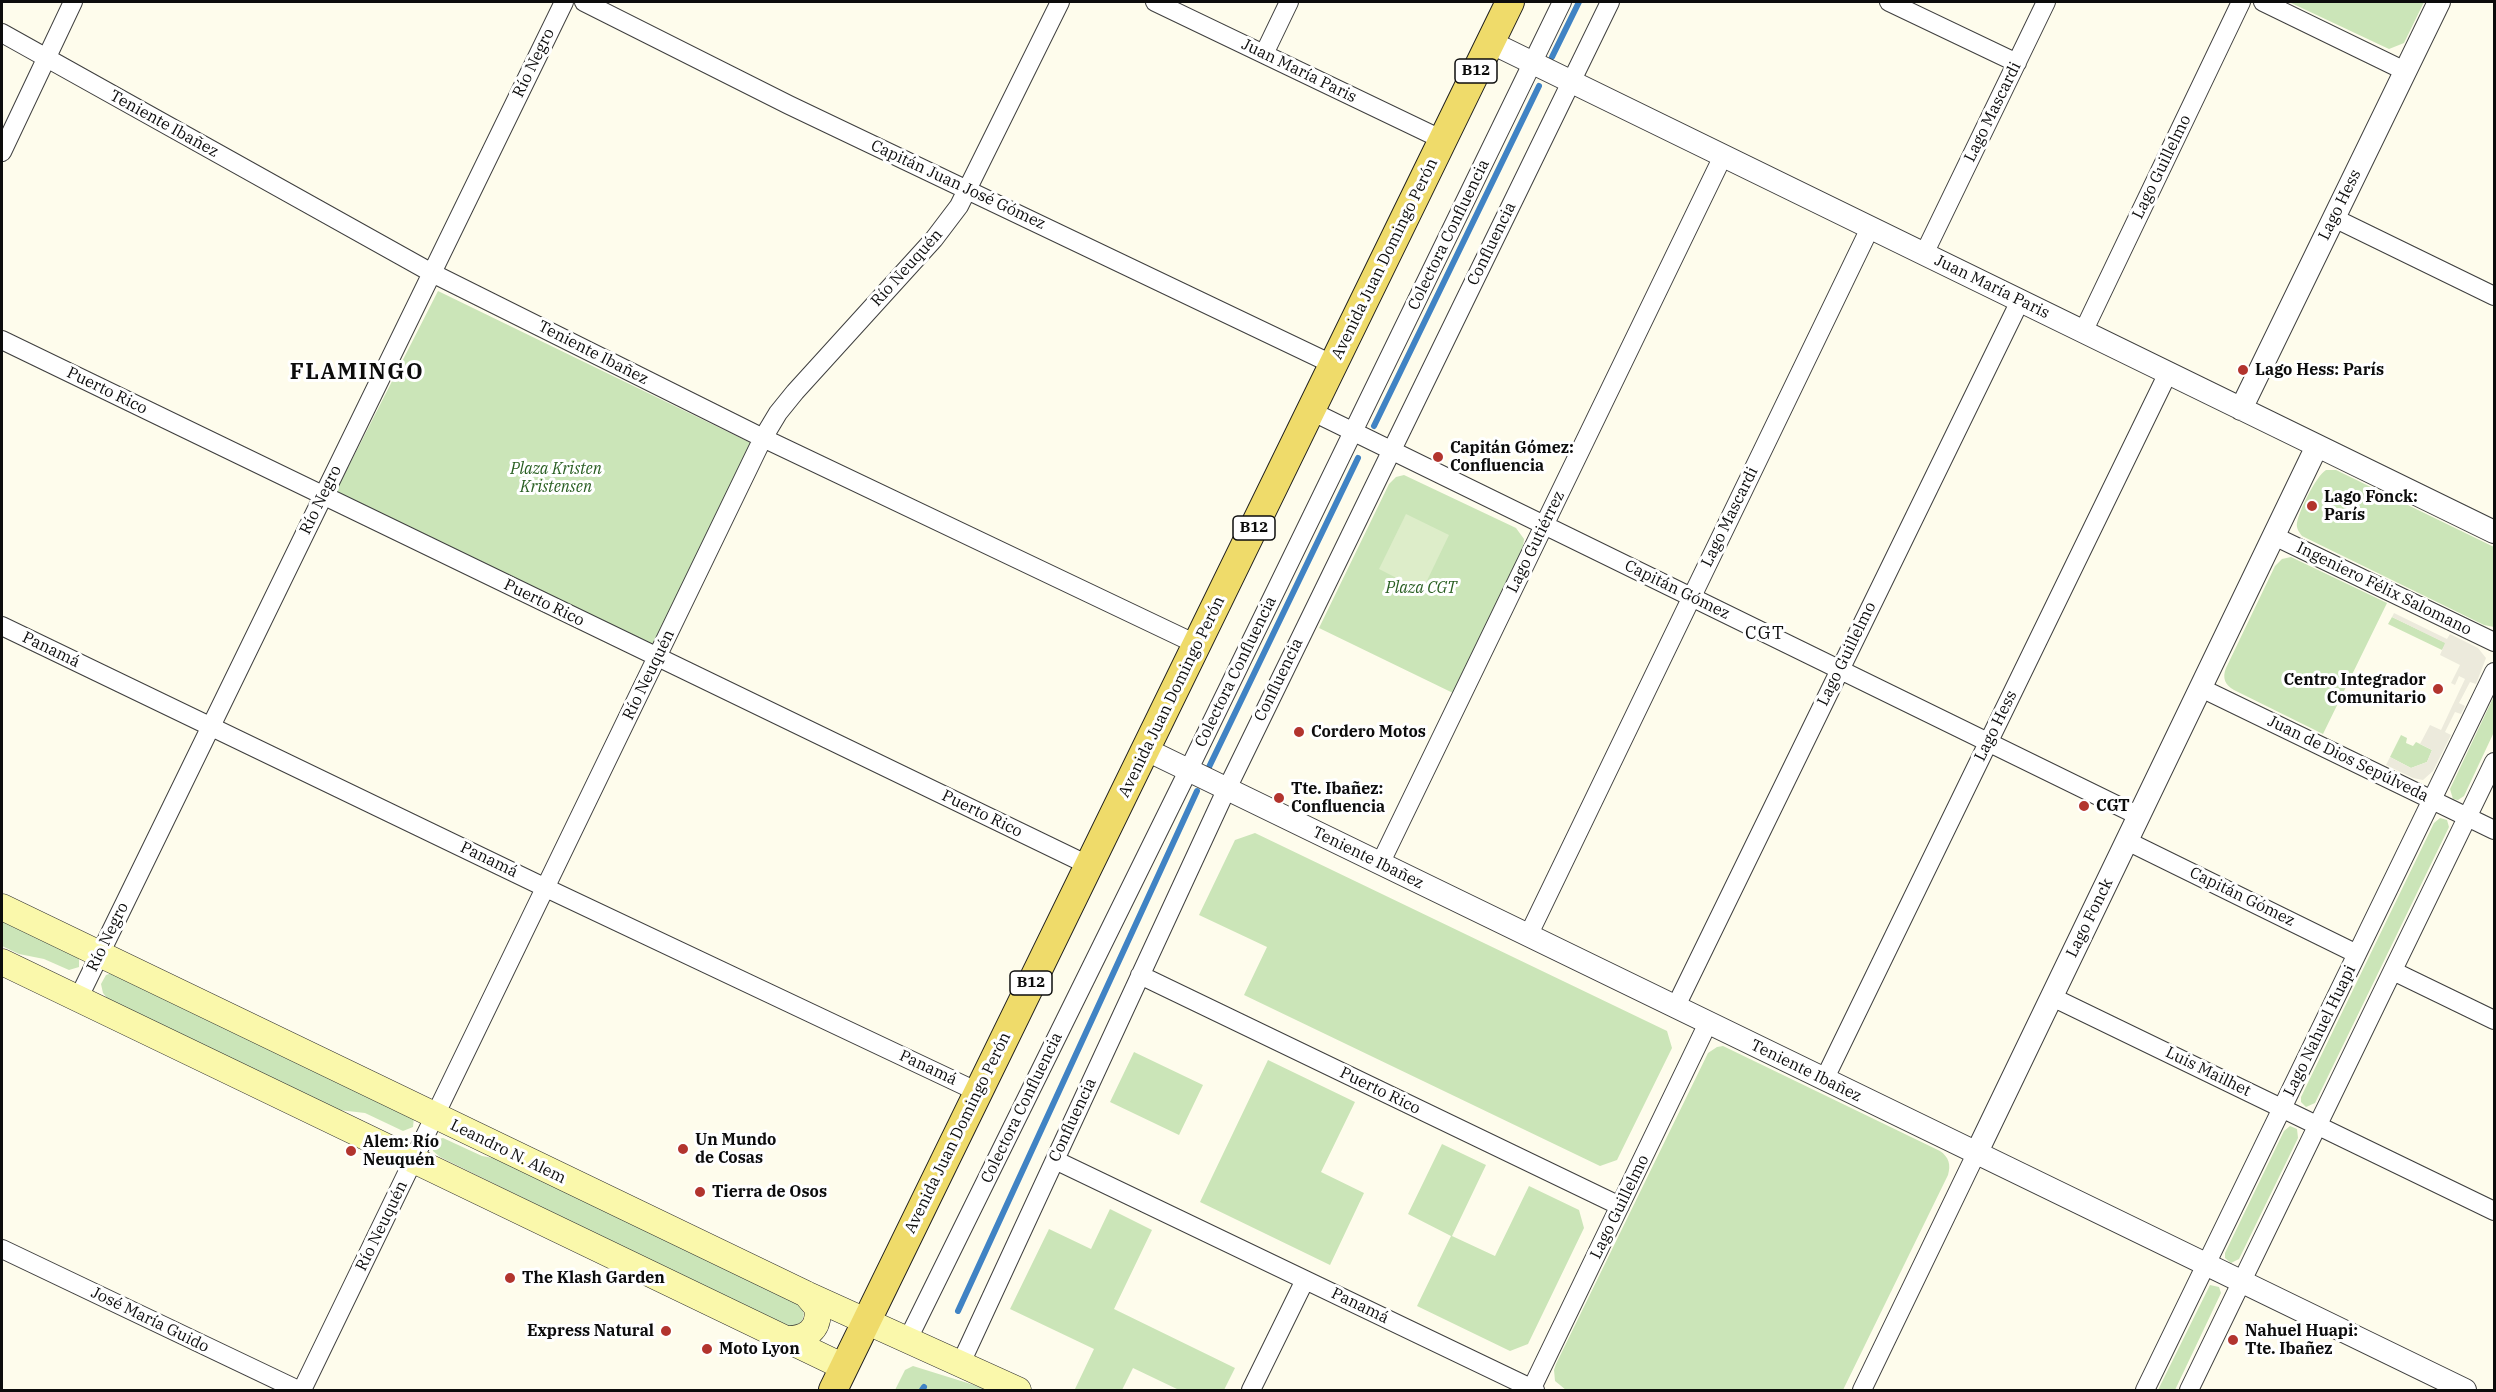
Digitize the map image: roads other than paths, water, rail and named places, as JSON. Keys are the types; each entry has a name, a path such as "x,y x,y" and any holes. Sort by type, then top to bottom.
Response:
{"main road":[{"name":"Avenida Juan Domingo Perón","path":"839,1379 1510,2"},
{"name":"Leandro N. Alem","path":"2,907 866,1323 1018,1390"},
{"path":"2,962 784,1339 839,1379"},
{"path":"784,1339 801,1338 809,1334 817,1322 817,1307 806,1294"}],"street":[{"path":"2,152 74,2"},
{"name":"Río Negro","path":"78,999 564,2"},
{"name":"Capitán Juan José Gómez","path":"584,2 747,85 1334,364"},
{"name":"Río Neuquén","path":"300,1390 414,1161 763,438 778,413 795,392 934,239 968,190 1060,2"},
{"name":"Juan María Paris","path":"1155,2 1443,140"},
{"path":"1264,54 1289,2"},
{"name":"Colectora Confluencia","path":"906,1341 1188,771 1562,2"},
{"name":"Confluencia","path":"960,1365 1226,790 1610,2"},
{"path":"1889,2 2017,63"},
{"name":"Lago Mascardi","path":"1924,254 2046,2"},
{"name":"Lago Guillelmo","path":"2083,332 2241,2"},
{"path":"2263,2 2405,71"},
{"name":"Lago Hess","path":"2241,409 2439,2"},
{"name":"Teniente Ibañez","path":"2,33 432,273 763,438 1198,645"},
{"name":"Juan María Paris","path":"1490,42 2494,532"},
{"name":"Lago Gutiérrez","path":"1380,864 1723,156"},
{"path":"2334,218 2492,288"},
{"name":"Lago Mascardi","path":"1528,936 1870,228"},
{"name":"Lago Guillelmo","path":"1675,1008 2020,301"},
{"name":"Puerto Rico","path":"2,340 1088,865"},
{"name":"Lago Hess","path":"1824,1080 2168,373"},
{"name":"Capitán Gómez","path":"1311,411 2139,816"},
{"name":"Lago Fonck","path":"1862,1390 2317,446"},
{"name":"Ingeniero Félix Salomano","path":"2274,536 2494,642"},
{"name":"Panamá","path":"2,626 546,888 978,1092"},
{"name":"Lago Nahuel Huapi","path":"2145,1390 2494,672"},
{"name":"Juan de Dios Sepúlveda","path":"2201,688 2494,830"},
{"name":"Teniente Ibañez","path":"1147,750 2465,1390"},
{"path":"2189,1390 2494,762"},
{"name":"Capitán Gómez","path":"2127,841 2357,954"},
{"path":"2393,971 2494,1020"},
{"name":"Puerto Rico","path":"1140,975 1620,1206"},
{"name":"Luis Mailhet","path":"2052,997 2494,1210"},
{"name":"Lago Guillelmo","path":"1533,1390 1708,1023"},
{"name":"Panamá","path":"1055,1160 1533,1390"},
{"name":"José María Guido","path":"2,1249 300,1390"},
{"path":"1251,1390 1305,1280"}],"waterway":[{"path":"1552,57 1579,2"},
{"path":"1374,426 1539,86"},
{"path":"1209,767 1358,458"},
{"path":"958,1311 1197,791"}],"place":[{"name":"Lago Hess: París","path":"2243,370"},
{"name":"Capitán Gómez: Confluencia","path":"1438,457"},
{"name":"Lago Fonck: París","path":"2312,506"},
{"name":"Centro Integrador Comunitario","path":"2438,689"},
{"name":"Cordero Motos","path":"1299,732"},
{"name":"Tte. Ibañez: Confluencia","path":"1279,798"},
{"name":"CGT","path":"2084,806"},
{"name":"Un Mundo de Cosas","path":"683,1149"},
{"name":"Alem: Río Neuquén","path":"351,1151"},
{"name":"Tierra de Osos","path":"700,1192"},
{"name":"The Klash Garden","path":"510,1278"},
{"name":"Express Natural","path":"666,1331"},
{"name":"Nahuel Huapi: Tte. Ibañez","path":"2233,1340"},
{"name":"Moto Lyon","path":"707,1349"}],"district":[{"name":"FLAMINGO","path":"357,373"},
{"name":"CGT","path":"1765,634"}],"park label":[{"name":"Plaza Kristen Kristensen","path":"556,478"},
{"name":"Plaza CGT","path":"1421,588"}]}
